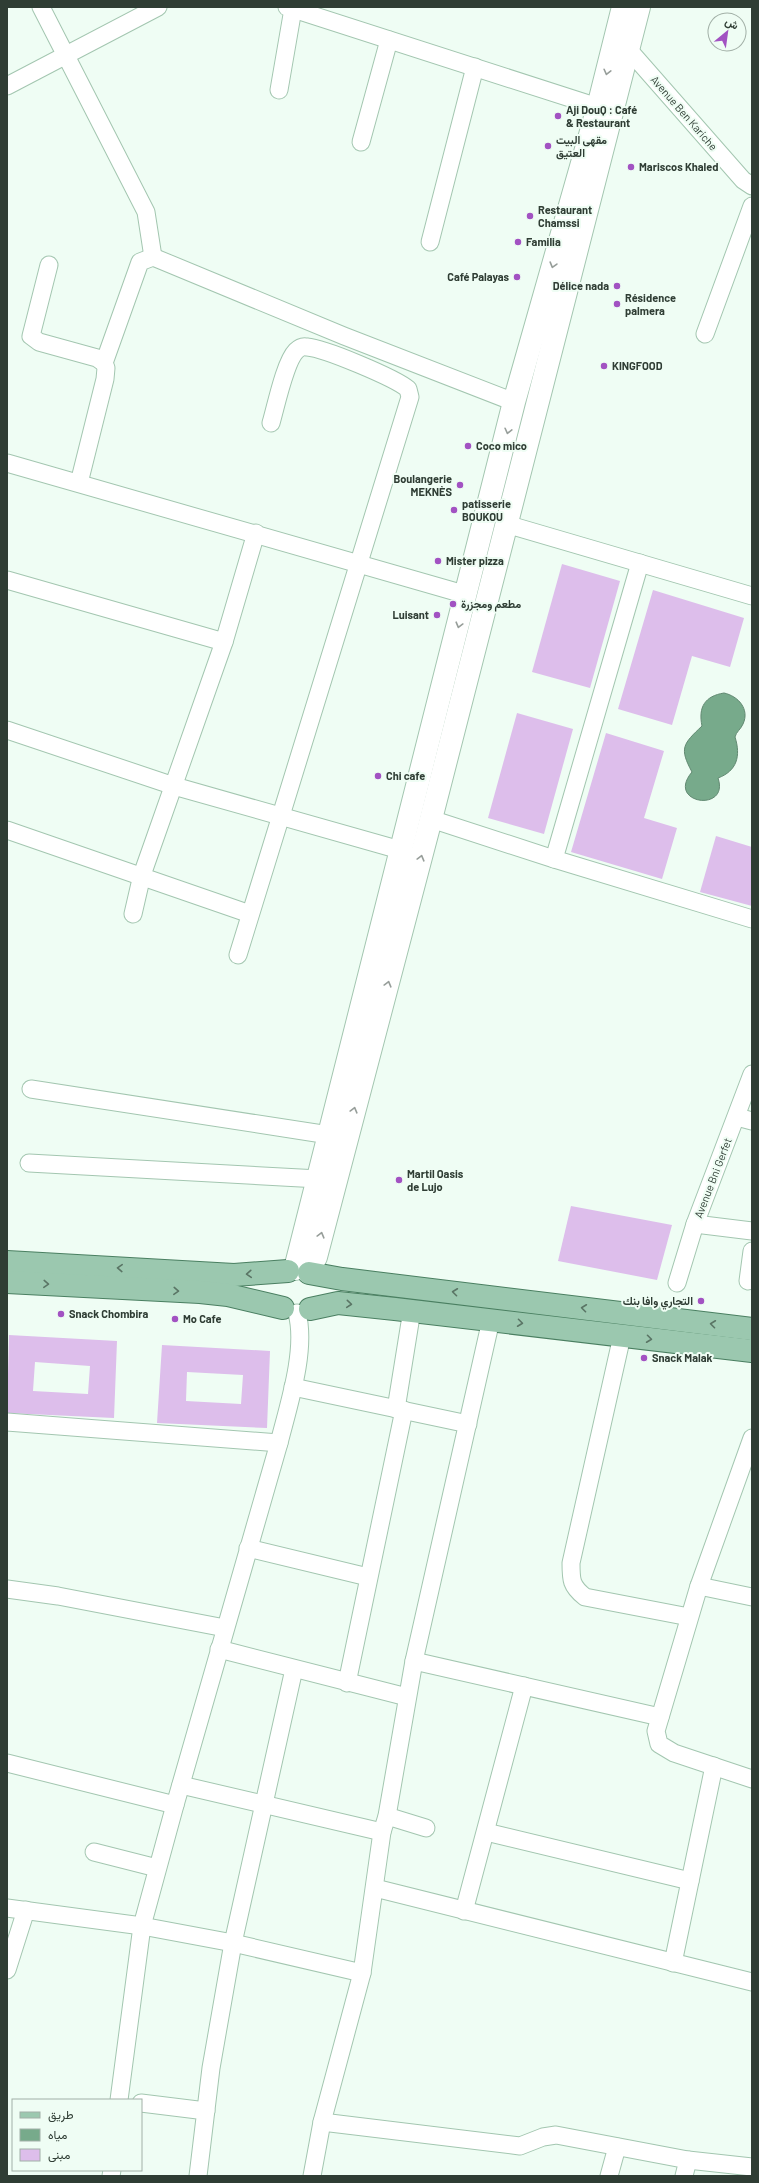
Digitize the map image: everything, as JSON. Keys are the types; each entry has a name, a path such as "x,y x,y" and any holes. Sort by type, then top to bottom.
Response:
{"main road":[{"path":"7,1262 234,1275 300,1271 342,1280 752,1329"},
{"path":"300,1271 315,1278 319,1291 315,1304 297,1310 276,1296 275,1288 282,1275 300,1271"},
{"path":"7,1282 200,1292 228,1295 297,1310 338,1303 412,1310 752,1351"}],"street":[{"path":"41,7 146,212 153,257"},
{"path":"7,86 67,56 158,7"},
{"path":"300,1271 316,1257 431,820 506,524 621,47 623,7"},
{"path":"300,1271 329,1135 400,850 467,595 514,402 598,107 621,47 639,7"},
{"path":"279,90 290,8 598,107"},
{"path":"361,142 389,40"},
{"name":"Avenue Ben Kariche","path":"621,47 743,180 752,186"},
{"path":"430,242 475,67"},
{"path":"705,334 752,206"},
{"path":"79,483 102,398 106,368 104,363 140,262 153,257 344,336 514,402"},
{"path":"50,265 31,336 39,342 84,354 104,363"},
{"path":"238,954 282,817 410,397 408,389 394,380 319,349 305,346 300,348 290,359 271,423"},
{"path":"7,464 256,533 467,595"},
{"path":"506,524 752,596"},
{"path":"133,914 142,875 224,642 256,533"},
{"path":"554,859 640,563"},
{"path":"7,580 224,642"},
{"path":"7,730 174,786 400,850"},
{"path":"431,820 752,919"},
{"path":"7,830 142,875 250,914"},
{"name":"Avenue Bni Gerfet","path":"677,1283 695,1224 744,1119 752,1074"},
{"path":"31,1089 329,1135"},
{"path":"29,1163 320,1179"},
{"path":"695,1224 752,1232"},
{"path":"748,1281 752,1251"},
{"path":"119,2099 142,1926 219,1649 279,1443 293,1387 300,1335 297,1310"},
{"path":"346,1683 400,1410 412,1310"},
{"path":"312,2176 322,2122 362,1973 384,1824 407,1697 491,1320"},
{"path":"622,1336 571,1563 574,1589 585,1597 690,1617"},
{"path":"293,1387 468,1424"},
{"path":"7,1422 279,1443"},
{"path":"752,1438 745,1477 699,1586 656,1731 659,1744 674,1753 752,1779"},
{"path":"248,1548 368,1577"},
{"path":"699,1586 752,1596"},
{"path":"7,1589 58,1596 225,1628"},
{"path":"219,1649 346,1683 407,1697"},
{"path":"414,1662 660,1717"},
{"path":"198,2176 211,2068 233,1943 294,1669"},
{"path":"464,1911 524,1686"},
{"path":"7,1763 175,1805"},
{"path":"673,1964 714,1766"},
{"path":"181,1785 264,1805 384,1824 426,1828"},
{"path":"486,1832 690,1881"},
{"path":"94,1852 157,1868"},
{"path":"375,1888 673,1964 752,1982"},
{"path":"7,1908 142,1926 233,1943 362,1973"},
{"path":"7,1970 26,1910"},
{"path":"142,2103 206,2111"},
{"path":"322,2122 520,2146 542,2137 556,2135 617,2147 686,2168 748,2170"},
{"path":"609,2176 617,2147"}],"water":[{"path":"724,693 738,700 744,708 745,713 743,724 735,737 738,750 736,762 730,771 718,778 719,789 715,796 708,800 699,800 692,797 686,791 686,783 692,772 685,757 685,747 691,737 702,726 701,713 704,704 717,694"}],"building":[{"path":"562,564 620,581 590,688 532,672"},
{"path":"653,590 744,618 730,667 692,656 672,725 618,709"},
{"path":"517,713 573,729 544,834 488,818"},
{"path":"606,733 664,751 644,818 677,828 662,879 571,852"},
{"path":"716,836 752,847 752,906 700,892"},
{"path":"571,1206 672,1225 657,1280 558,1261"},
{"path":"9,1335 117,1341 114,1418 7,1413","holes":["35,1362 90,1366 88,1394 33,1391"]},
{"path":"162,1345 270,1351 267,1428 157,1423","holes":["187,1372 243,1375 241,1404 186,1401"]}],"place":[{"name":"Aji DouQ : Café & Restaurant","path":"558,116"},
{"name":"مقهى البيت العتيق","path":"548,146"},
{"name":"Mariscos Khaled","path":"631,167"},
{"name":"Restaurant Chamssi","path":"530,216"},
{"name":"Familia","path":"518,242"},
{"name":"Café Palayas","path":"517,277"},
{"name":"Délice nada","path":"617,286"},
{"name":"Résidence palmera","path":"617,304"},
{"name":"KINGFOOD","path":"604,366"},
{"name":"Coco mico","path":"468,446"},
{"name":"Boulangerie MEKNÈS","path":"460,485"},
{"name":"patisserie BOUKOU","path":"454,510"},
{"name":"Mister pizza","path":"438,561"},
{"name":"مطعم ومجزرة","path":"453,604"},
{"name":"Luisant","path":"437,615"},
{"name":"Chi cafe","path":"378,776"},
{"name":"Martil Oasis de Lujo","path":"399,1180"},
{"name":"التجاري وافا بنك","path":"701,1301"},
{"name":"Snack Chombira","path":"61,1314"},
{"name":"Mo Cafe","path":"175,1319"},
{"name":"Snack Malak","path":"644,1358"}]}
